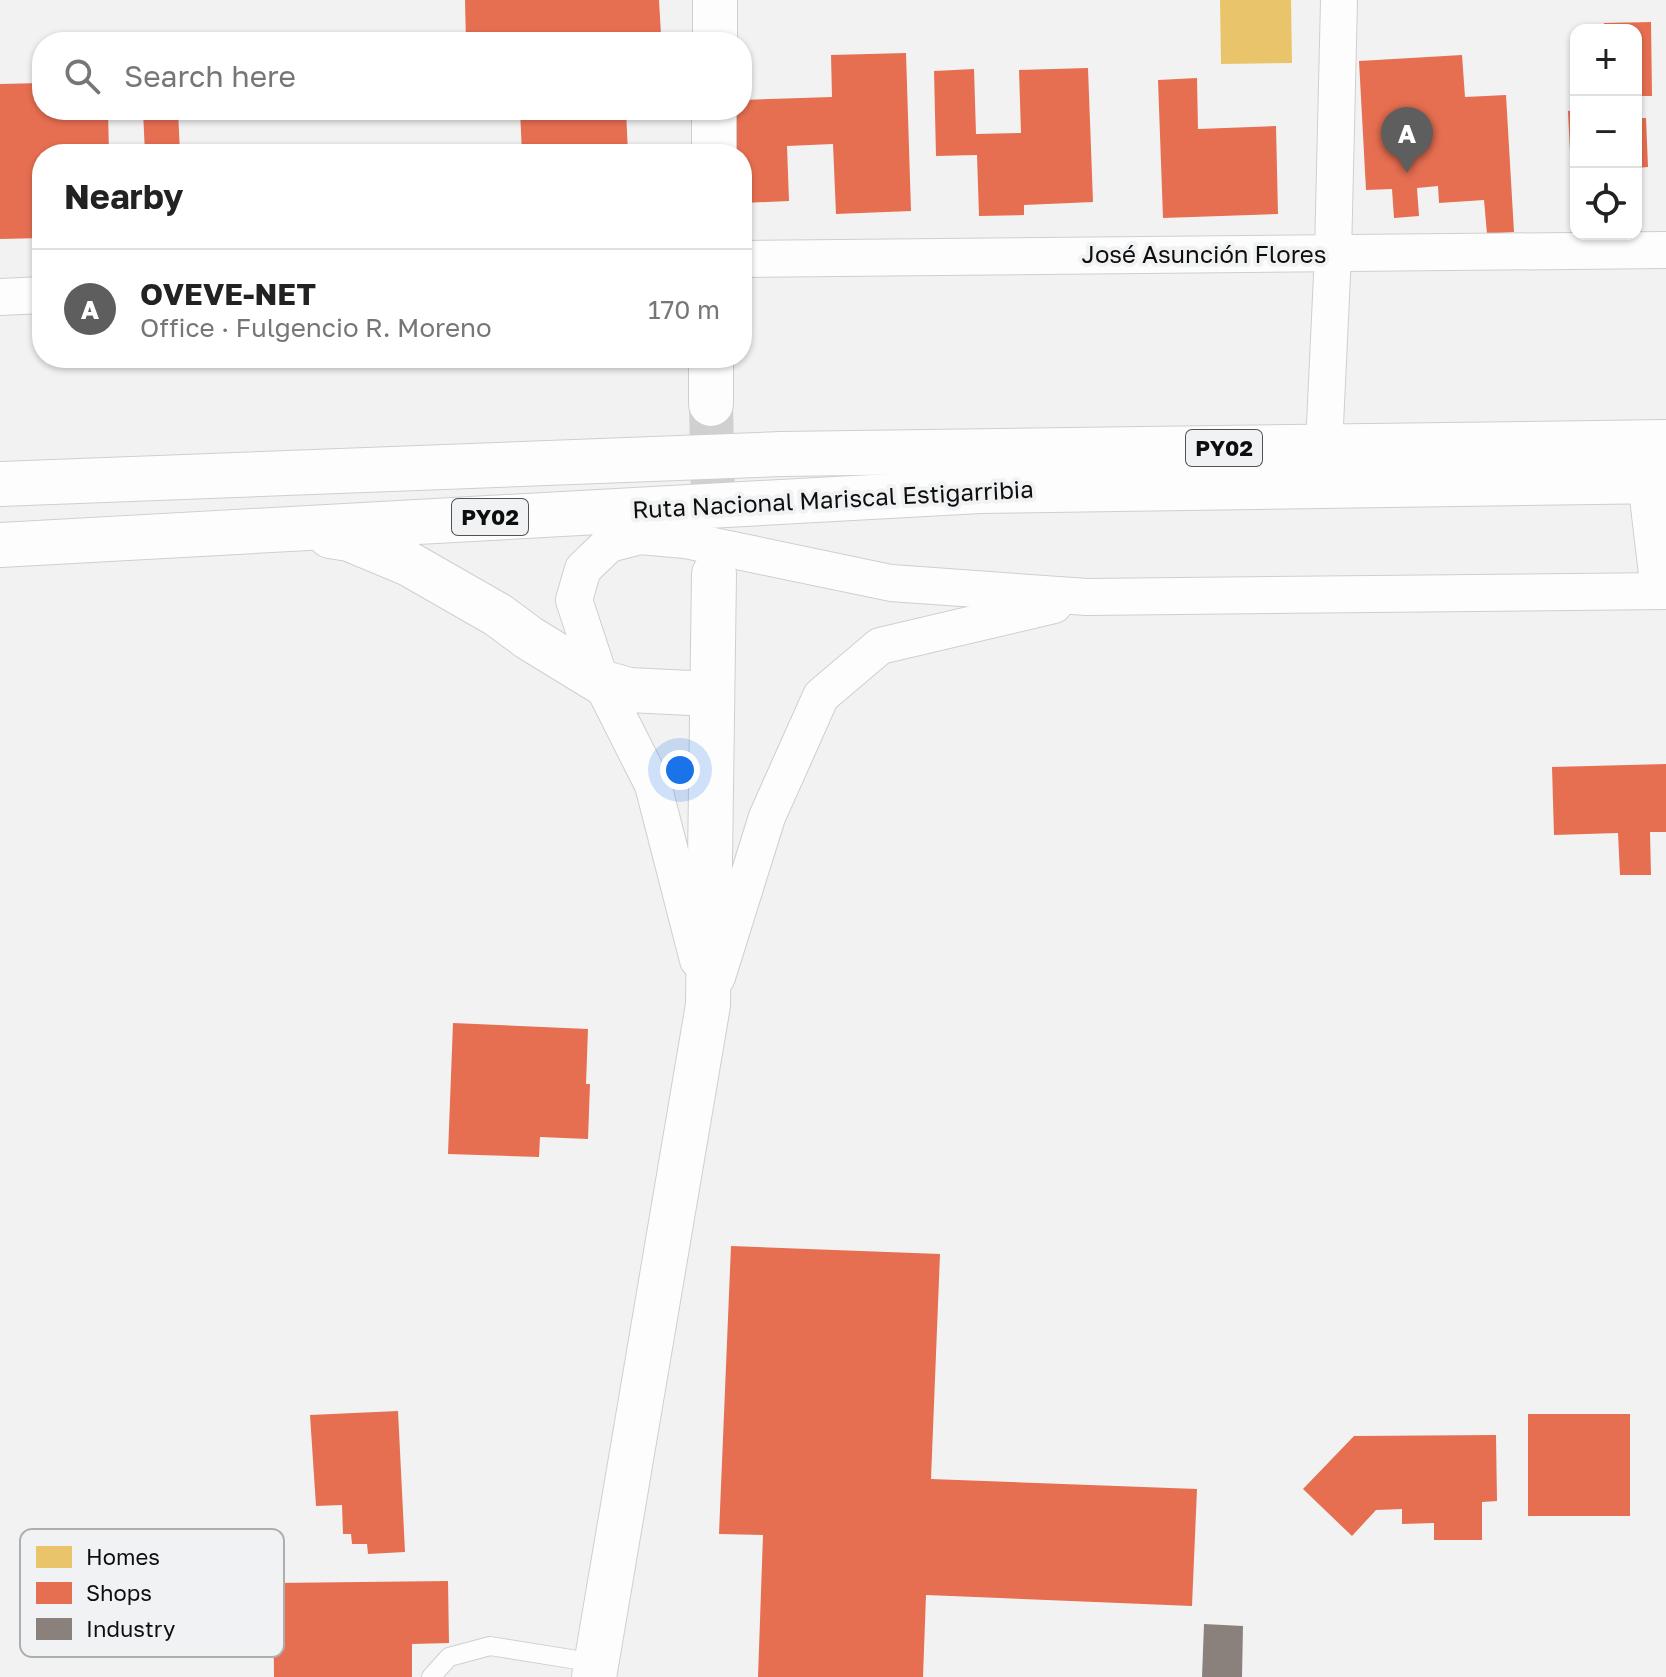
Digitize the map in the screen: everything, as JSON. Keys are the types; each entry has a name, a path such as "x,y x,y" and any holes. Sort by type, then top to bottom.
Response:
{"main road":[{"path":"715,0 715,32"},
{"path":"714,120 714,144"},
{"path":"711,368 711,404"},
{"name":"Ruta Nacional Mariscal Estigarribia","path":"0,484 781,454 1666,442"},
{"name":"Ruta Nacional Mariscal Estigarribia","path":"0,545 980,491 1656,481"},
{"path":"272,530 349,539 409,564 498,615 601,682 629,690 711,694"},
{"path":"595,1670 708,1005 714,574"}],"street":[{"path":"1324,446 1333,254 1339,0"},
{"name":"José Asunción Flores","path":"752,259 1666,250"},
{"path":"0,297 32,295"},
{"path":"708,1005 682,891 653,785 601,682 574,600 583,569 609,544 640,536 685,540 891,583 1087,597 1664,594 1656,481"},
{"path":"708,1005 767,817 821,696 880,646 1087,597"}],"lane":[{"path":"431,1677 449,1657 490,1646 595,1670"}],"building: Homes":[{"path":"1220,0 1291,0 1292,63 1221,64"}],"building: Shops":[{"path":"465,0 659,0 661,32 466,32"},
{"path":"1651,22 1652,96 1642,96 1642,24 1604,23"},
{"path":"906,53 911,211 836,214 833,144 787,146 789,201 752,203 752,144 737,144 735,120 752,120 752,100 832,97 831,55"},
{"path":"1462,55 1465,97 1506,95 1514,232 1487,234 1484,200 1439,203 1438,186 1417,188 1419,216 1394,218 1392,189 1366,190 1359,61"},
{"path":"1088,68 1093,202 1024,205 1024,215 979,216 977,155 936,156 934,71 974,69 976,134 1021,133 1019,70"},
{"path":"1197,78 1198,129 1276,126 1278,214 1163,218 1158,80"},
{"path":"32,83 32,120 108,120 109,144 32,144 32,238 0,239 0,84"},
{"path":"1568,111 1570,111 1570,152"},
{"path":"1642,118 1646,118 1648,167 1642,168"},
{"path":"143,120 178,120 180,144 145,144"},
{"path":"520,120 626,120 628,144 522,144"},
{"path":"1666,764 1666,832 1650,832 1651,875 1620,875 1618,833 1554,835 1552,767"},
{"path":"453,1023 588,1029 588,1139 540,1137 539,1157 448,1154"},
{"path":"731,1246 940,1254 931,1479 1197,1489 1192,1606 926,1595 923,1677 758,1677 763,1535 719,1534"},
{"path":"398,1411 405,1552 368,1554 367,1544 352,1544 351,1534 343,1534 342,1505 316,1506 310,1415"},
{"path":"1528,1414 1630,1414 1630,1516 1528,1516"},
{"path":"1496,1435 1497,1501 1482,1502 1482,1540 1434,1540 1434,1523 1402,1524 1402,1509 1376,1510 1352,1536 1303,1489 1354,1436"},
{"path":"448,1581 449,1643 412,1644 412,1677 274,1677 274,1657 284,1657 284,1583"}],"building: Industry":[{"path":"1204,1624 1243,1626 1242,1677 1202,1677"}],"tunnel":[{"path":"711,404 714,544"}],"place":[{"name":"OVEVE-NET","path":"1407,173"}]}
